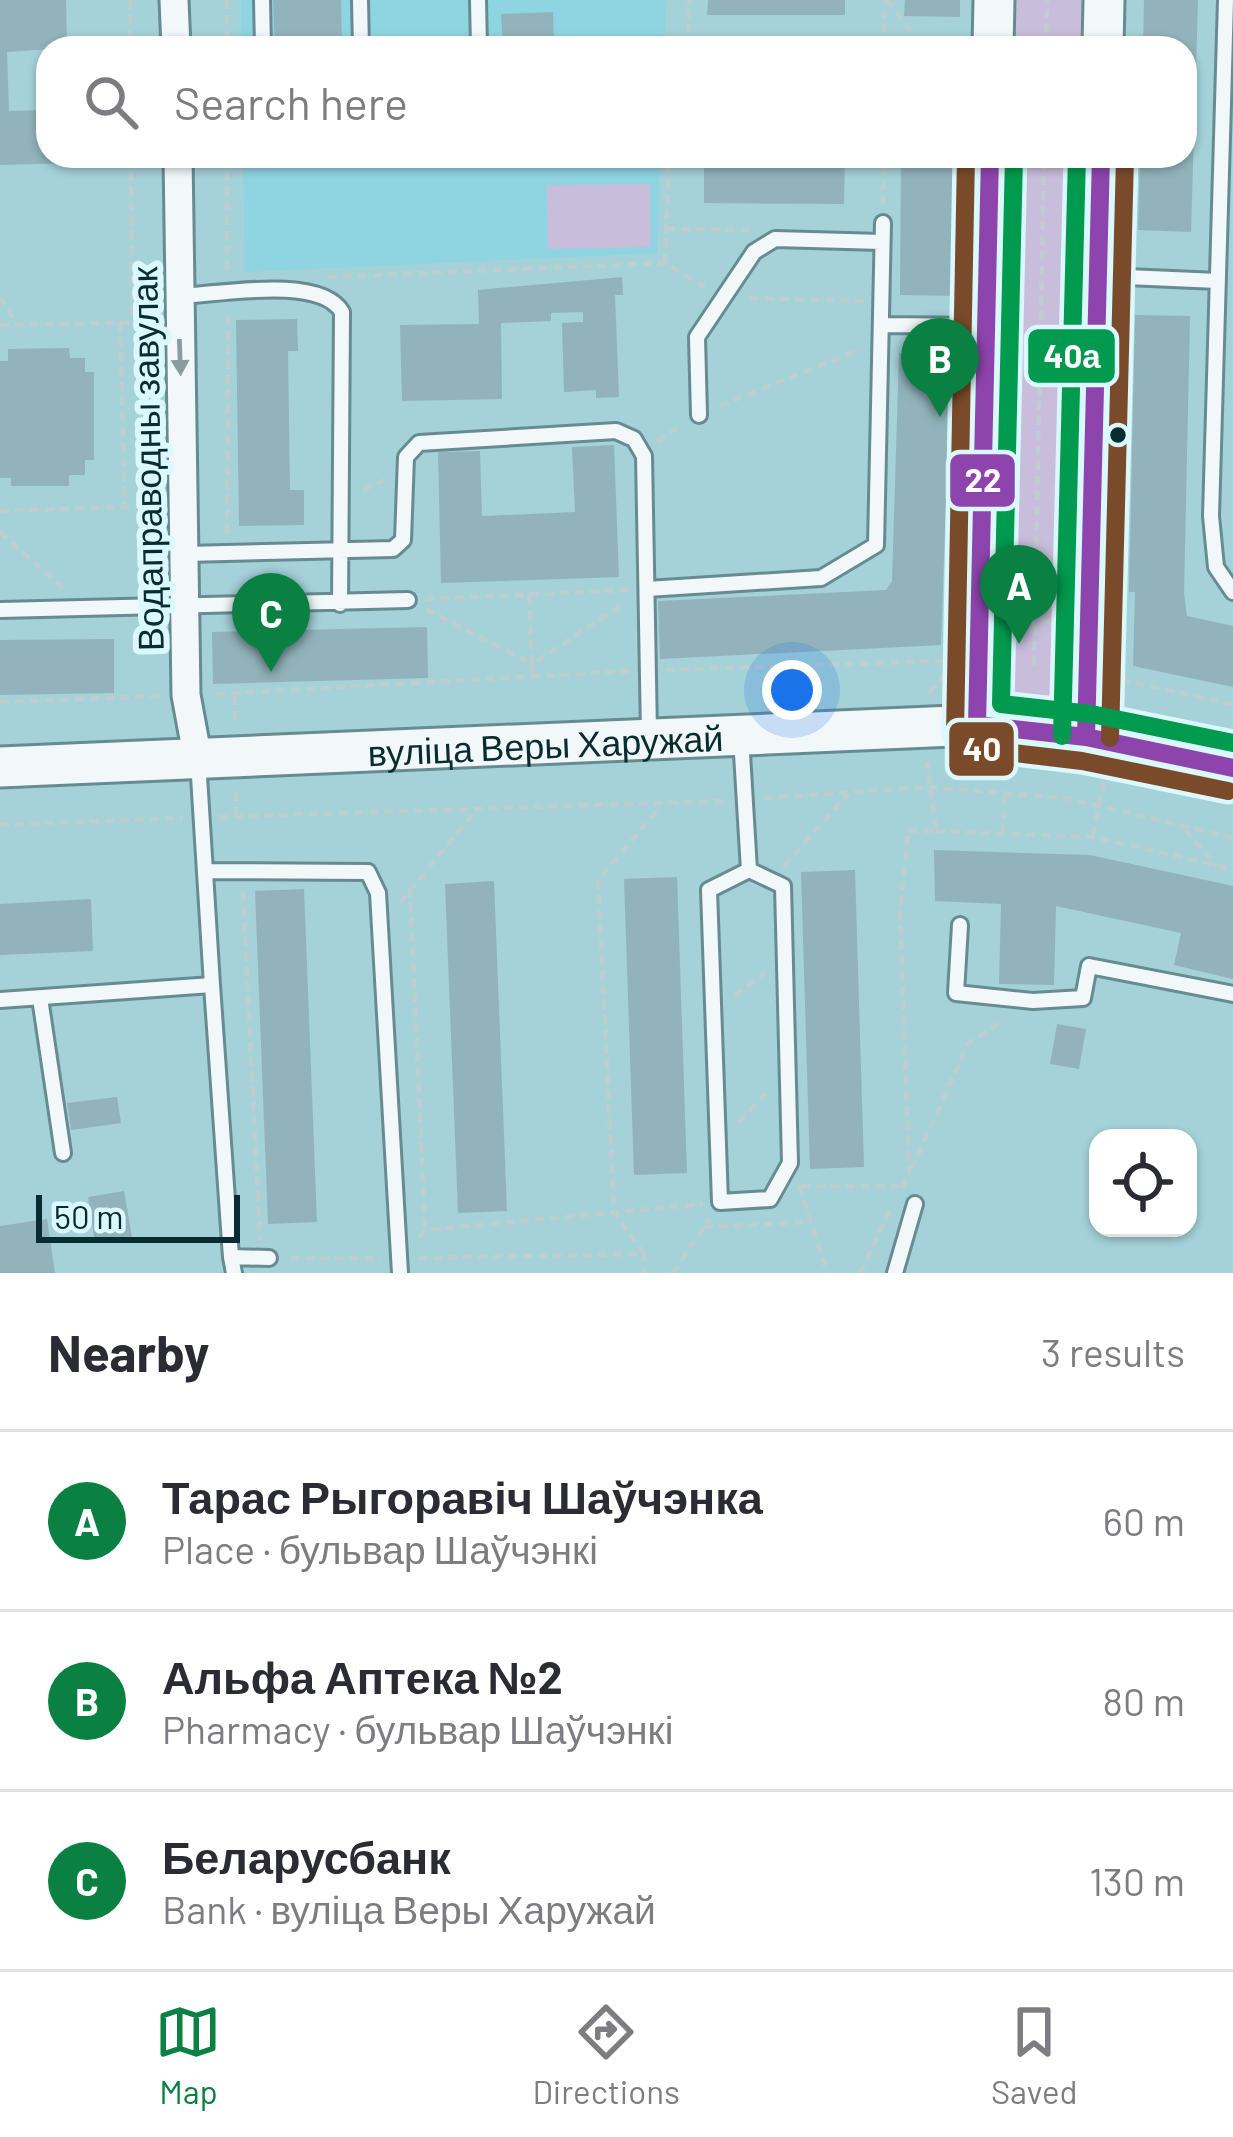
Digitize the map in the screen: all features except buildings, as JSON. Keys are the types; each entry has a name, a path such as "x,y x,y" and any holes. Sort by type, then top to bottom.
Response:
{"main road":[{"path":"993,36 994,0"},
{"path":"1103,36 1104,0"},
{"path":"976,725 990,168"},
{"path":"1087,737 1101,168"},
{"name":"вуліца Веры Харужай","path":"0,767 976,725 1087,737 1233,768"}],"street":[{"path":"174,0 176,36"},
{"name":"Водаправодны завулак","path":"178,168 186,695 198,760"}],"lane":[{"path":"262,0 263,36"},
{"path":"360,0 361,36"},
{"path":"478,0 479,36"},
{"path":"1226,0 1218,281 1226,346 1211,516 1216,567 1233,592"},
{"path":"647,589 821,578 876,544 883,223"},
{"path":"699,415 697,338 754,252 775,239 882,242"},
{"path":"1099,275 1218,281"},
{"path":"178,308 228,294 313,290 334,299 342,312 340,604"},
{"path":"882,332 986,326"},
{"path":"186,554 393,549 403,540 406,457 434,438 616,430 634,439 640,451 649,738"},
{"path":"0,610 408,600"},
{"path":"740,734 748,870"},
{"path":"198,760 233,1265 269,1258"},
{"path":"748,870 783,886 790,1163 770,1199 720,1202 709,890 748,870"},
{"path":"209,872 368,872 378,893 400,1266"},
{"path":"960,925 956,993 1033,1001 1083,998 1089,966 1233,994"},
{"path":"0,1000 212,986"},
{"path":"40,998 63,1153"},
{"path":"895,1273 915,1204"}],"path":[{"path":"130,0 130,36"},
{"path":"227,0 227,36"},
{"path":"688,36 689,0"},
{"path":"884,36 885,0"},
{"path":"885,0 914,36"},
{"path":"1046,36 1047,0"},
{"path":"131,168 132,322"},
{"path":"227,168 227,554"},
{"path":"664,263 668,168"},
{"path":"883,223 884,168"},
{"path":"1034,665 1044,168"},
{"path":"373,275 664,263 724,298 882,301"},
{"path":"0,297 17,324"},
{"path":"0,325 132,322 178,308"},
{"path":"120,322 124,507"},
{"path":"640,451 699,415 882,332"},
{"path":"341,500 403,472"},
{"path":"0,511 186,506"},
{"path":"0,532 87,609"},
{"path":"408,600 647,589"},
{"path":"532,664 647,589"},
{"path":"529,595 533,677"},
{"path":"408,600 532,664"},
{"path":"977,620 1088,621"},
{"path":"0,702 648,670 956,661"},
{"path":"1124,682 1233,704"},
{"path":"0,825 661,806 928,787 1066,798 1233,838"},
{"path":"928,787 937,831"},
{"path":"1004,833 1005,793"},
{"path":"768,880 848,794"},
{"path":"644,1273 644,1254 614,1212 598,880 661,806"},
{"path":"1093,837 1098,808"},
{"path":"380,934 410,888 476,810"},
{"path":"1181,826 1217,866"},
{"path":"909,1174 900,910 908,831 1093,837 1233,869"},
{"path":"410,888 424,1230"},
{"path":"713,1011 785,958"},
{"path":"860,1273 968,1043 1033,1001"},
{"path":"718,1144 788,1070"},
{"path":"799,1186 827,1273"},
{"path":"674,1273 720,1202"},
{"path":"704,1227 811,1222"},
{"path":"400,1266 644,1254"}],"shaded area":[{"path":"241,0 666,0 664,36 241,36"},
{"path":"1015,0 1087,0 1086,36 1014,36"},
{"path":"243,168 660,168 657,253 245,272"},
{"path":"1011,168 1083,168 1069,682 1050,697 1021,696 1013,691 1000,646"},
{"path":"650,184 651,247 548,249 547,185"}],"transit line":[{"name":"40","path":"966,168 955,734 972,748 1082,761 1228,791"},
{"name":"22","path":"990,168 977,725 1086,737 1233,768"},
{"name":"40а","path":"1014,168 1001,704 1091,714 1233,743"},
{"name":"40а","path":"1062,736 1077,168"},
{"name":"22","path":"1086,737 1101,168"},
{"name":"40","path":"1110,738 1125,168"}],"place":[{"name":"Альфа Аптека №2","path":"940,417"},
{"name":"Тарас Рыгоравіч Шаўчэнка","path":"1019,644"},
{"name":"Беларусбанк","path":"271,672"}]}
